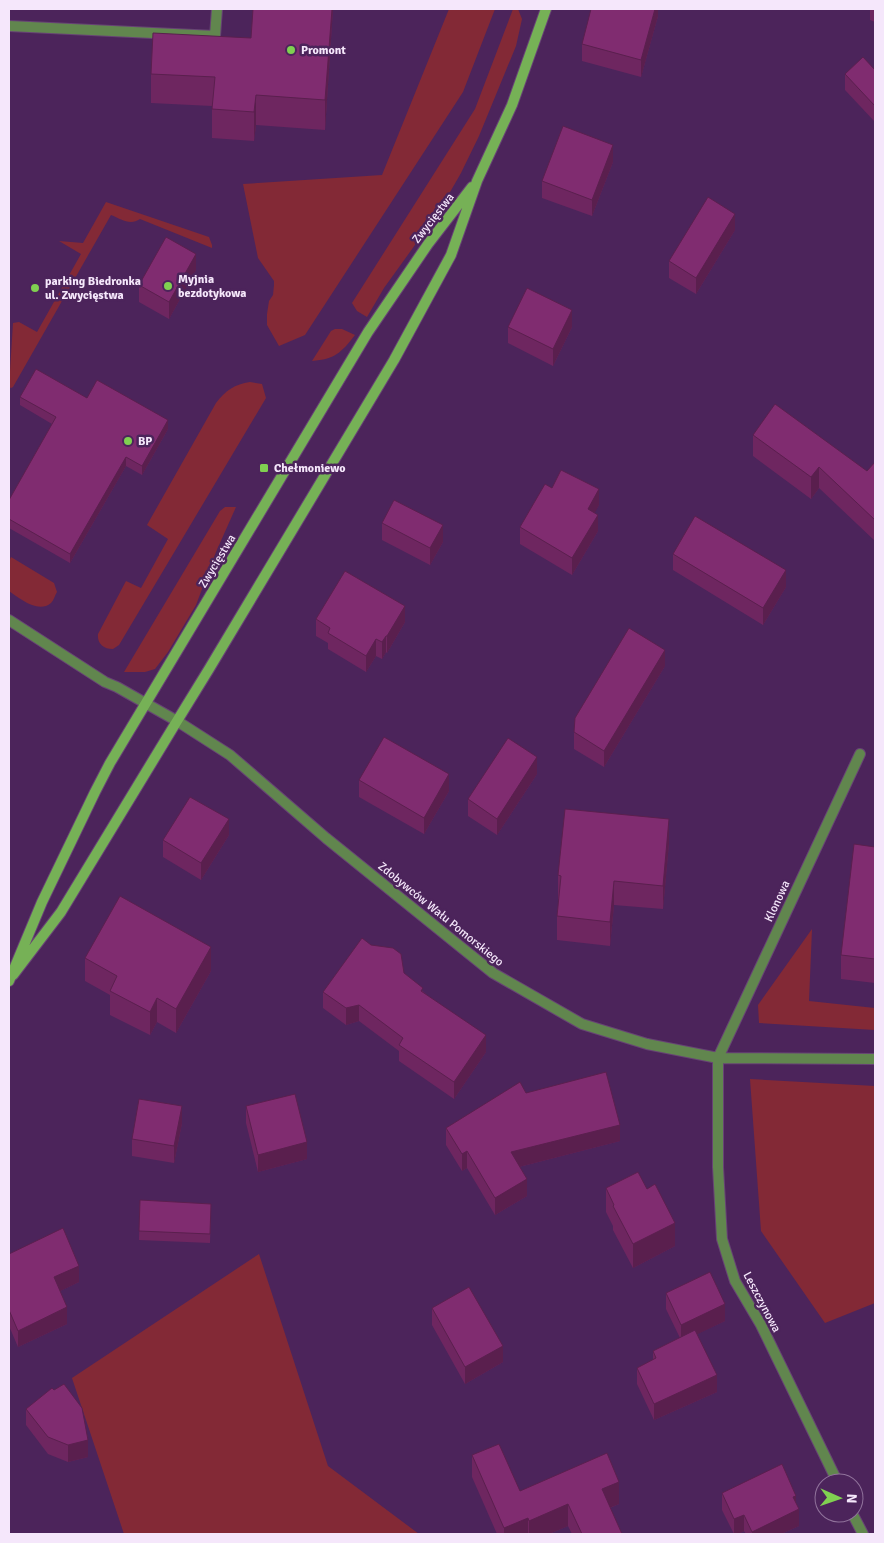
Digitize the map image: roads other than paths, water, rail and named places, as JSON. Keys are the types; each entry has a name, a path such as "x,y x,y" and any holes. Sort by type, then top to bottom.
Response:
{"main road":[{"name":"Zwycięstwa","path":"10,976 61,912 402,346 451,255 477,181 512,105 546,9"},
{"name":"Zwycięstwa","path":"10,976 42,902 110,763 368,332 428,244 477,181"}],"street":[{"path":"9,26 216,36 217,9"},
{"name":"Zdobywców Wału Pomorskiego","path":"9,620 105,682 177,721 230,755 326,838 494,973 582,1024 647,1044 718,1058 875,1059"},
{"name":"Klonowa","path":"718,1058 860,754"},
{"name":"Leszczynowa","path":"718,1058 718,1167 722,1239 735,1281 760,1325 833,1473"}],"place":[{"name":"Promont","path":"291,50"},
{"name":"Myjnia bezdotykowa","path":"168,286"},
{"name":"parking Biedronka ul. Zwycięstwa","path":"35,288"},
{"name":"BP","path":"128,441"},
{"name":"Chełmoniewo","path":"264,468"}]}
